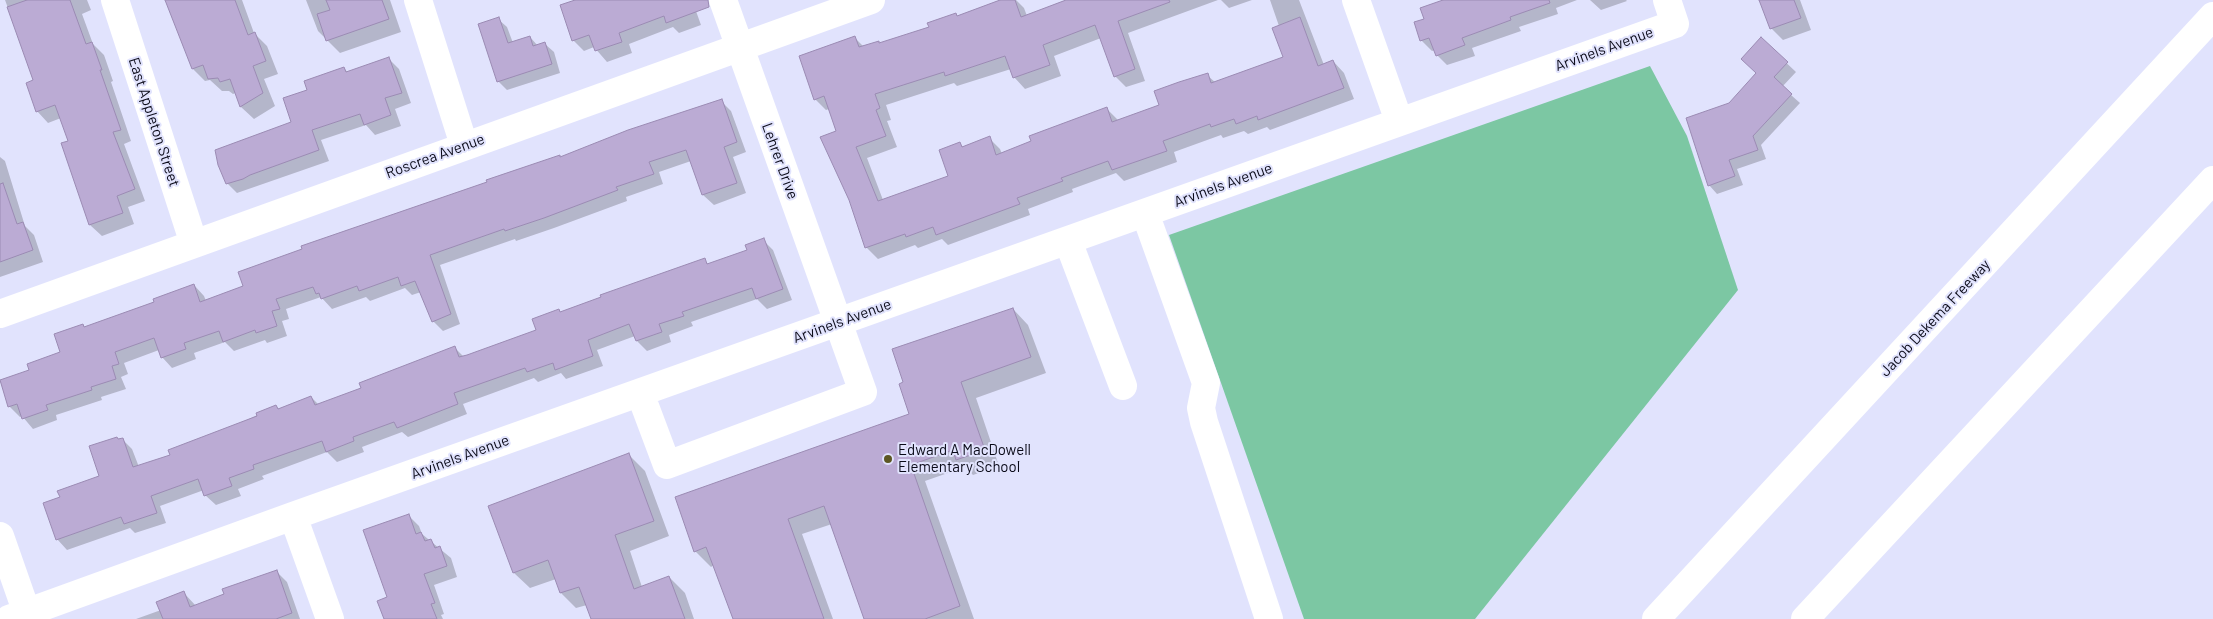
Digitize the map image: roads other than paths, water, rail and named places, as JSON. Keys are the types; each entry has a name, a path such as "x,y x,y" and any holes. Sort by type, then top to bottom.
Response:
{"main road":[{"name":"East Appleton Street","path":"115,0 194,244"},
{"path":"418,0 464,145"},
{"name":"Lehrer Drive","path":"640,393 667,465 863,392 723,0"},
{"name":"Roscrea Avenue","path":"0,314 464,145 872,0"},
{"path":"1356,0 1399,121"},
{"name":"Arvinels Avenue","path":"21,617 293,516 1399,121 1671,12"},
{"name":"Jacob Dekema Freeway","path":"1656,619 2213,16"},
{"path":"1805,619 2213,180"},
{"path":"1145,212 1206,384 1201,408 1204,422 1269,619"},
{"path":"1068,240 1123,386"},
{"path":"293,516 330,619"},
{"path":"0,536 21,617"}],"place":[{"name":"Edward A MacDowell Elementary School","path":"888,459"}]}
